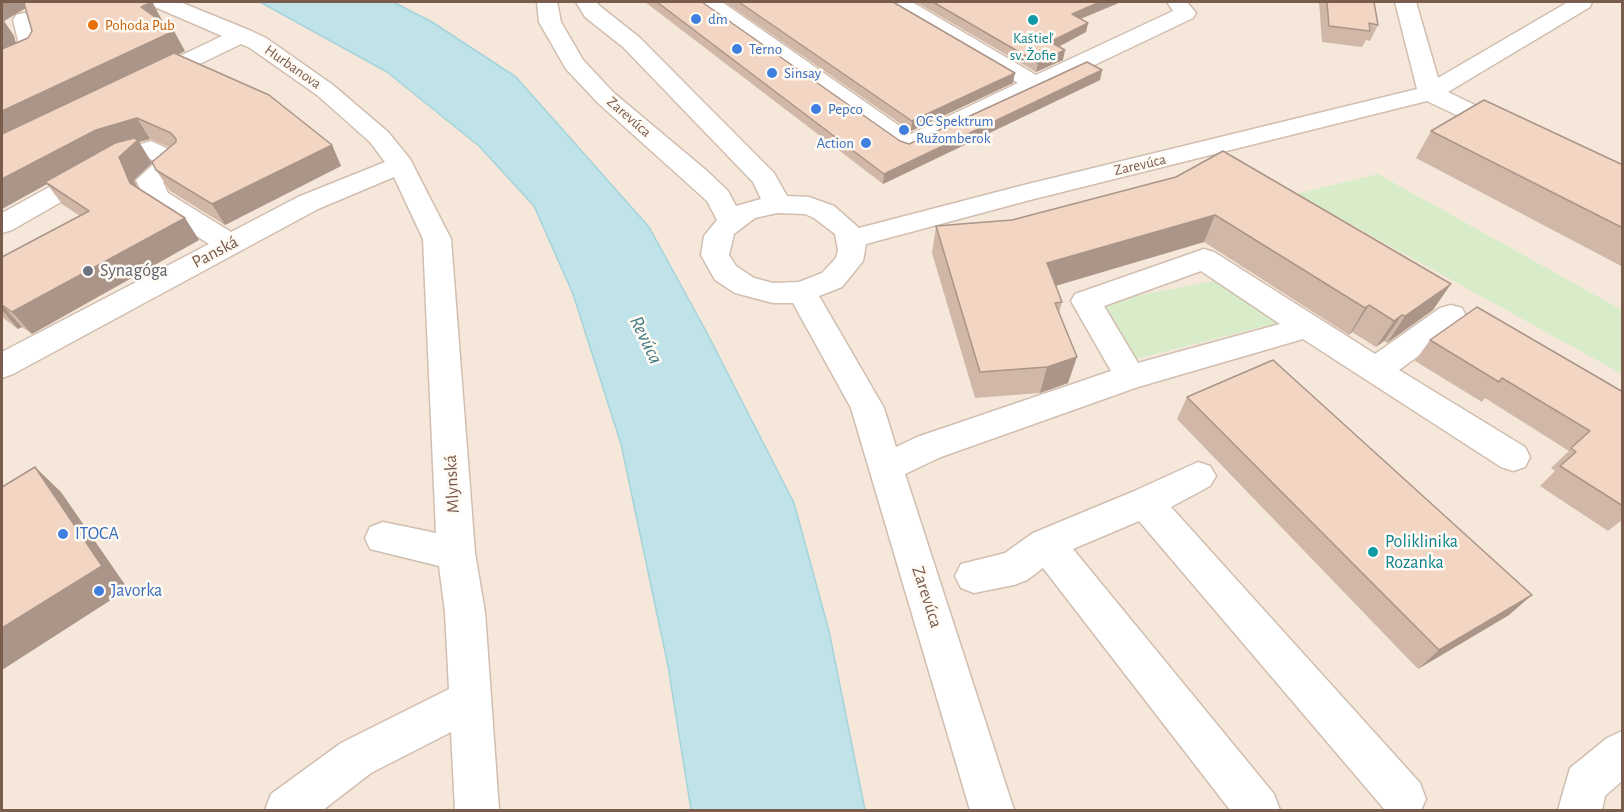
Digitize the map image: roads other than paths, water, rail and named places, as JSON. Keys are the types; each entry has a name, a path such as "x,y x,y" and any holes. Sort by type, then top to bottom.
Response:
{"street":[{"name":"Hurbanova","path":"163,2 258,43 325,90 380,136 401,165"},
{"name":"Zarevúca","path":"547,2 550,22 574,64 606,98 698,177 718,197 731,220"},
{"path":"586,2 609,26 631,42 765,179 777,204"},
{"path":"709,2 909,144 1185,13 1177,2"},
{"path":"898,2 1035,84"},
{"path":"1405,2 1430,93 1526,139"},
{"name":"Zarevúca","path":"851,239 1024,193 1430,93 1582,2"},
{"path":"2,31 32,14 32,52 2,66"},
{"path":"126,91 241,35"},
{"path":"2,224 120,158 151,149 174,161 149,180 157,198 210,230 228,244"},
{"name":"Panská","path":"2,366 308,203 401,165"},
{"name":"Mlynská","path":"401,165 437,239 456,553 465,612 477,810"},
{"path":"777,204 809,206 824,212 846,229 851,239 852,250 849,261 832,280 802,292 772,293 745,286 725,273 716,255 718,236 731,220 760,207 777,204"},
{"path":"1130,377 1086,300 1204,259 1513,457"},
{"name":"Zarevúca","path":"802,292 867,408 930,604 992,810"},
{"path":"1376,370 1450,316"},
{"path":"885,468 929,447 1130,377 1307,327"},
{"path":"930,604 974,576 1014,568 1046,544 1145,503 1198,476"},
{"path":"1145,503 1404,799"},
{"path":"383,538 456,553"},
{"path":"1046,544 1258,810"},
{"path":"287,810 356,758 470,700"},
{"path":"1580,810 1586,784 1623,753"}],"water":[{"name":"Revúca","path":"260,2 393,2 432,22 516,77 649,227 706,331 794,503 829,631 865,810 691,810 668,666 621,444 573,294 534,206 479,146 387,72"}],"place":[{"name":"dm","path":"696,19"},
{"name":"Kaštieľ sv. Žofie","path":"1033,20"},
{"name":"Pohoda Pub","path":"93,25"},
{"name":"Terno","path":"737,49"},
{"name":"Sinsay","path":"772,73"},
{"name":"Pepco","path":"816,109"},
{"name":"OC Spektrum Ružomberok","path":"904,130"},
{"name":"Action","path":"866,143"},
{"name":"Synagóga","path":"88,271"},
{"name":"ITOCA","path":"63,534"},
{"name":"Poliklinika Rozanka","path":"1373,552"},
{"name":"Javorka","path":"99,591"}]}
